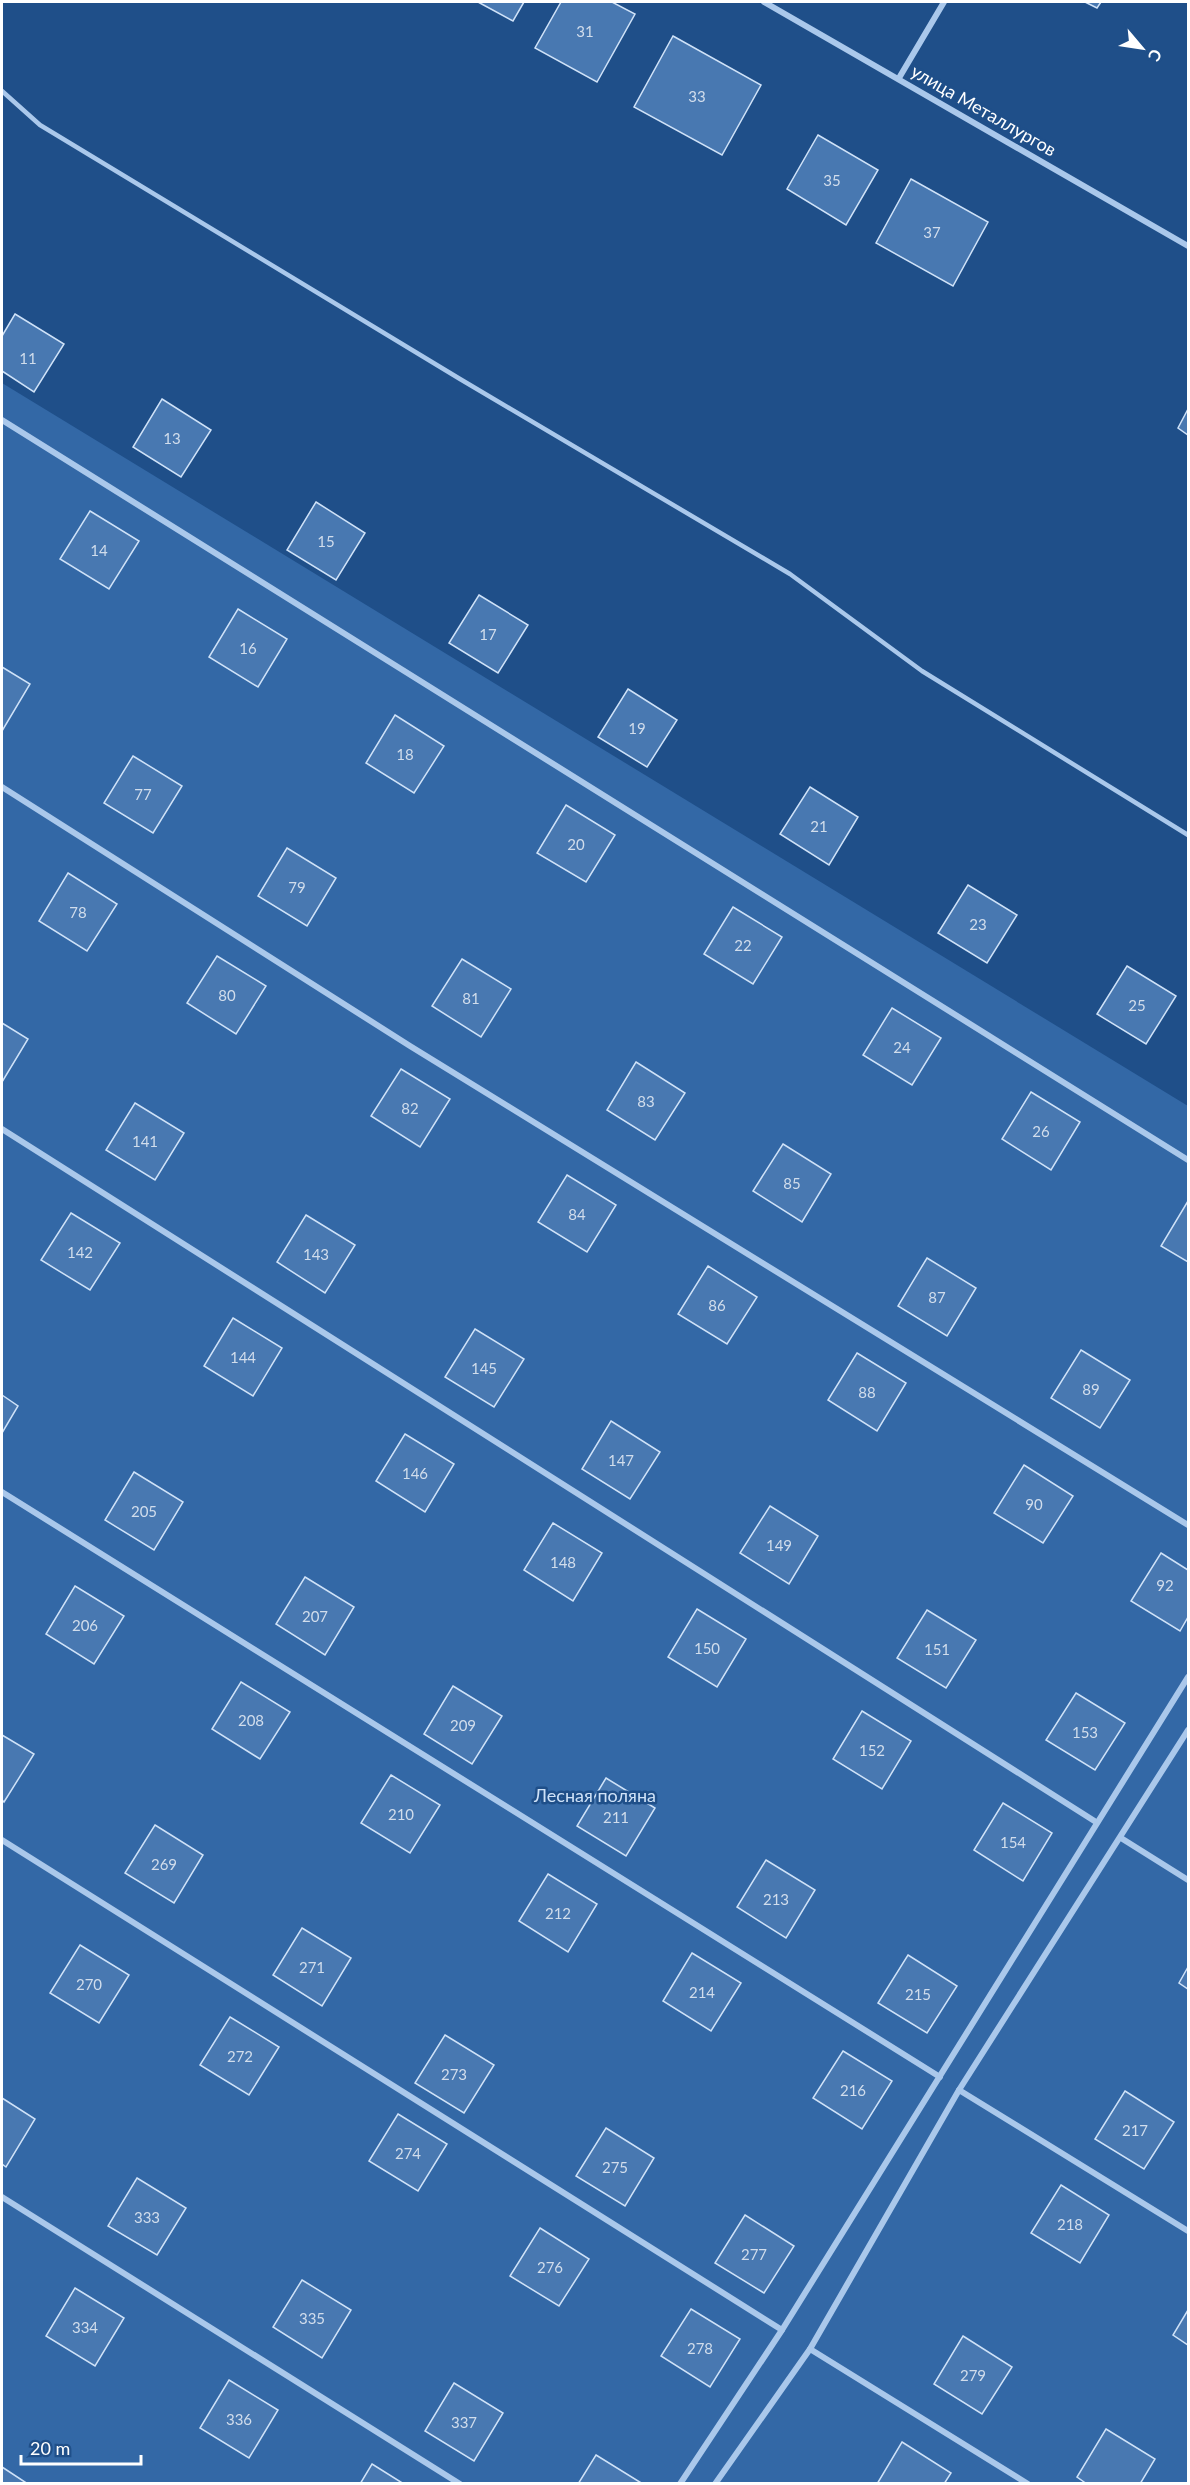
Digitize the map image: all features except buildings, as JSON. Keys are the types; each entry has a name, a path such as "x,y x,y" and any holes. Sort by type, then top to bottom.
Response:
{"street":[{"name":"улица Металлургов","path":"764,2 1188,246"},
{"path":"898,78 944,2"},
{"path":"2,420 1188,1160"},
{"path":"2,787 410,1046 1188,1526"},
{"path":"2,1129 1096,1822"},
{"path":"2,1492 940,2077"},
{"path":"680,2484 783,2330 1188,1677"},
{"path":"715,2484 810,2349 959,2090 1188,1730"},
{"path":"1121,1838 1188,1880"},
{"path":"2,1840 783,2330"},
{"path":"959,2090 1188,2231"},
{"path":"2,2197 460,2484"},
{"path":"810,2349 1028,2484"}],"lane":[{"path":"2,91 40,125 439,366 790,574 922,671 1188,835"}],"green space":[{"name":"Лесная поляна","path":"2,383 1188,1106 1188,2483 2,2483"}]}
